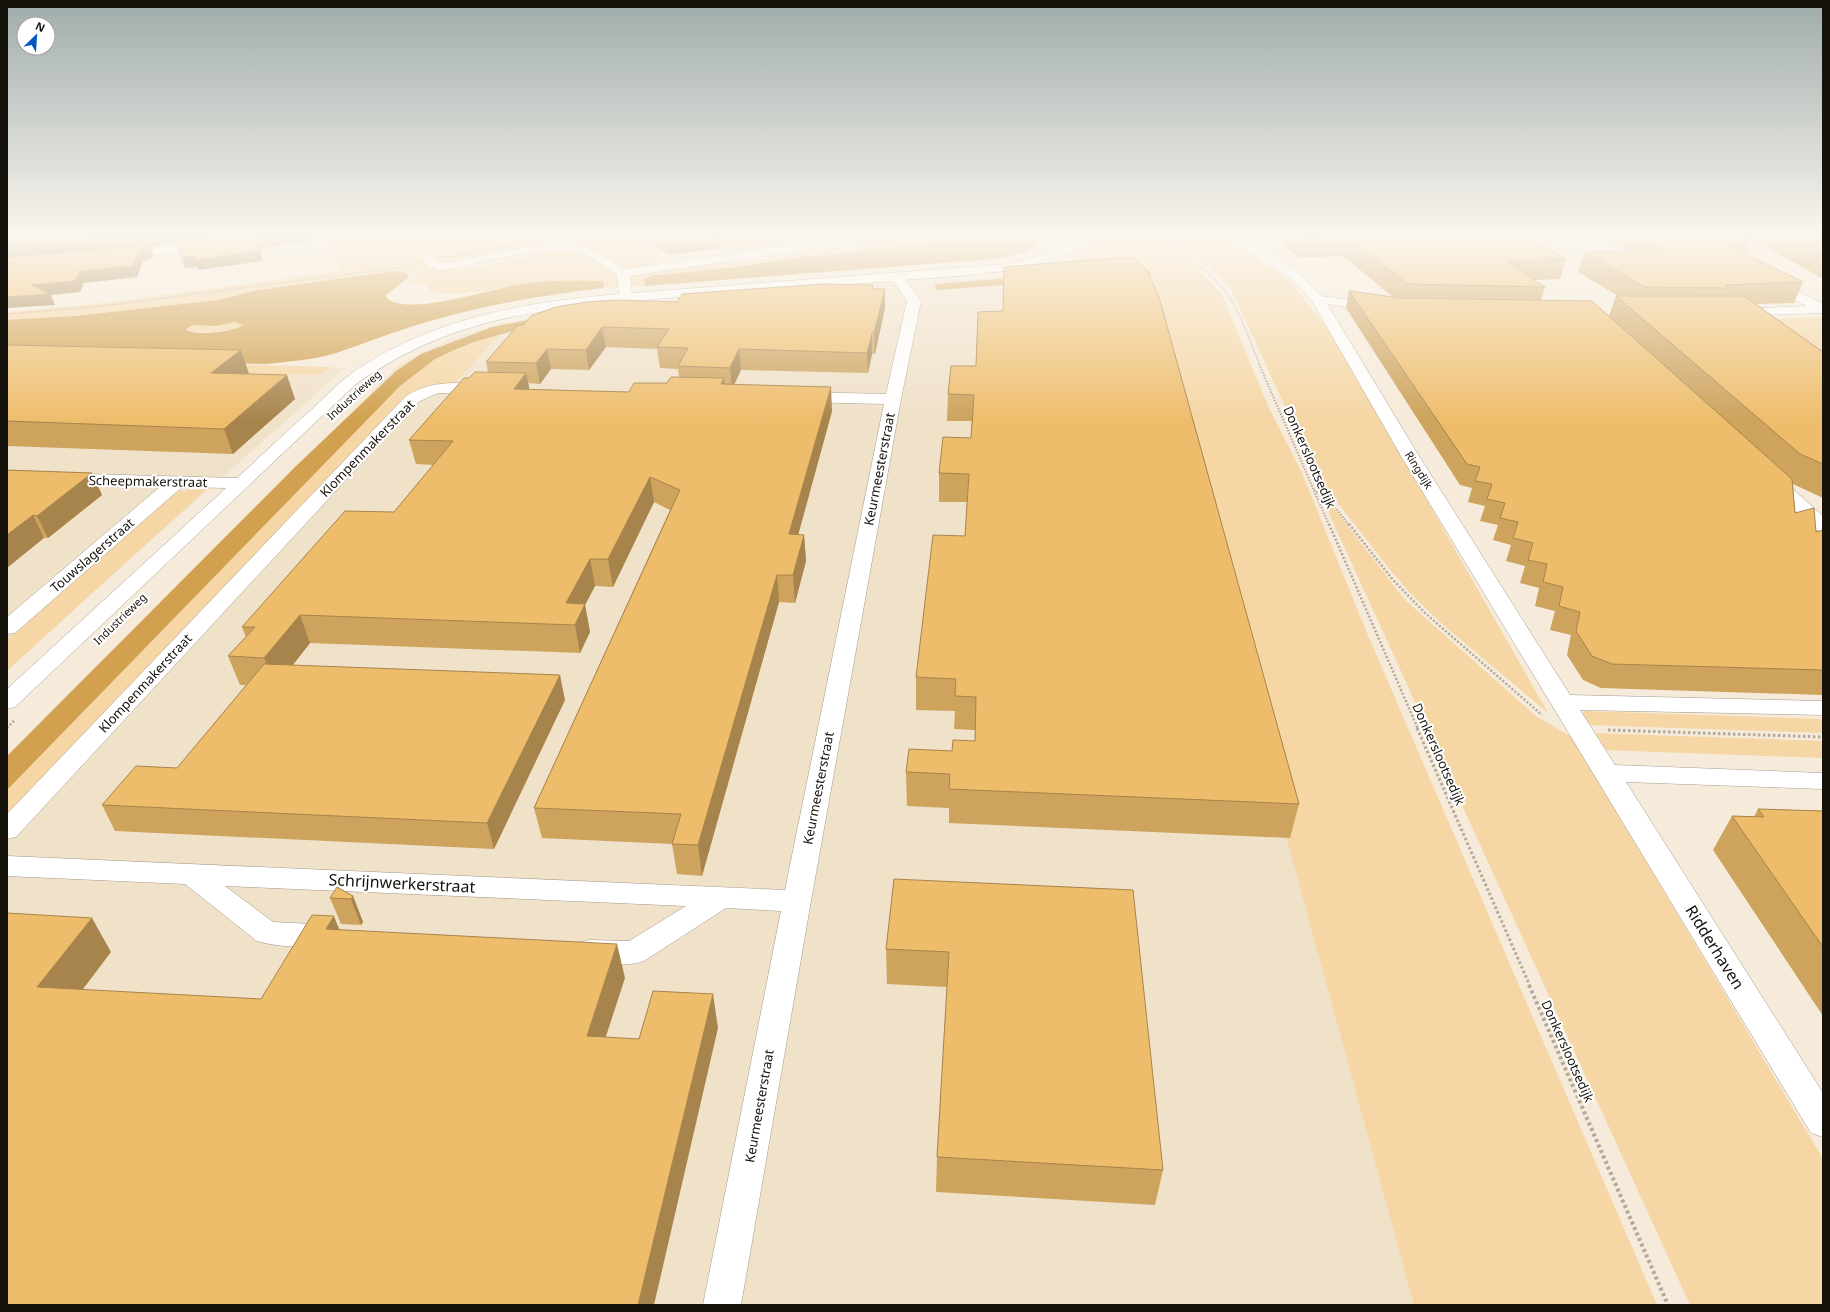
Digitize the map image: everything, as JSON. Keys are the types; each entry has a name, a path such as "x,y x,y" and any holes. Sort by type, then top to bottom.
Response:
{"street":[{"name":"Industrieweg","path":"7,702 240,483 351,381 369,367 400,349 442,332 508,312 570,302 612,298"},
{"name":"Keurmeesterstraat","path":"722,1305 797,901 893,399 914,301 912,298"},
{"name":"Ringdijk","path":"1317,298 1414,462 1580,729"},
{"path":"1318,298 1389,309"},
{"path":"1721,314 1822,309 1802,298"},
{"name":"Klompenmakerstraat","path":"7,830 412,399 428,390 438,388 506,389"},
{"path":"782,396 893,399"},
{"path":"1759,468 1823,526"},
{"name":"Scheepmakerstraat","path":"7,477 240,483"},
{"name":"Touwslagerstraat","path":"7,628 177,482"},
{"path":"1564,702 1823,708"},
{"name":"Ridderhaven","path":"1580,729 1823,1122"},
{"path":"1607,773 1823,781"},
{"name":"Schrijnwerkerstraat","path":"7,866 797,901"},
{"path":"191,874 267,933 354,938"},
{"path":"562,949 634,953 721,898"}],"path":[{"path":"7,314 95,307 157,298"},
{"name":"Donkerslootsedijk","path":"1230,298 1668,1305"},
{"path":"7,728 18,717"}],"shaded area":[{"path":"139,298 225,298 75,316 7,320 7,312"},
{"path":"225,298 387,298 398,303 414,305 457,298 533,298 476,309 434,320 409,327 336,353 302,360 268,364 7,358 7,320 75,316","holes":["234,322 243,325 231,330 206,333 191,332 186,330 194,325 214,326"]},
{"path":"703,298 1193,298 1544,1305 7,1305 7,762 398,365 449,339 499,324 602,307"},
{"path":"736,298 843,298 527,327 474,342 435,359 400,386 7,790 7,756 295,467 396,371 421,354 492,327 549,316 617,307"},
{"path":"1139,298 1223,298 1270,410 1302,473 1367,633 1657,1305 1414,1305"},
{"path":"1235,298 1304,298 1334,337 1548,713 1441,623 1410,593 1305,461 1287,411"},
{"path":"1823,317 1823,386 1741,320"},
{"path":"234,322 243,325 215,332 191,332 186,330 194,325 214,326"},
{"path":"500,334 453,385 433,385 7,822 7,790 400,386 435,359 474,342"},
{"path":"7,359 345,368 7,669"},
{"path":"126,361 331,367 319,375 249,374"},
{"path":"191,490 205,490 7,671 7,640 175,493"},
{"path":"1326,507 1334,508 1405,600 1537,717 1572,737 1823,1159 1823,1305 1690,1305"},
{"path":"1584,711 1823,719 1823,733 1587,725 1582,718"},
{"path":"1592,733 1823,741 1823,758 1603,750"}],"building":[{"path":"679,298 883,298 874,333 872,333 867,353 739,349 730,368 678,366 688,348 657,347 669,329 602,327 586,350 547,349 536,363 486,362 518,325 523,325 531,316 556,307 586,302 616,300 677,302"},
{"path":"1003,298 1159,298 1299,804 949,789 950,774 906,772 909,749 952,751 953,740 975,741 976,697 955,696 956,679 916,677 933,535 965,536 969,474 939,473 943,437 971,438 974,395 948,394 951,366 976,366 978,312 1003,311"},
{"path":"1354,298 1592,301 1792,479 1795,513 1814,508 1816,532 1823,530 1823,670 1612,664 1592,656 1576,631 1580,612 1559,606 1563,587 1543,582 1547,564 1528,560 1533,543 1513,538 1518,522 1500,518 1505,503 1487,499 1492,484 1475,481 1480,467 1467,464"},
{"path":"1619,298 1747,298 1823,352 1823,464 1800,454"},
{"path":"7,345 241,350 211,373 287,375 224,429 7,421"},
{"path":"475,372 526,373 514,389 629,392 634,383 667,383 671,377 724,378 721,384 831,387 789,534 804,535 793,575 777,575 698,845 672,844 681,814 534,808 680,490 650,477 608,559 590,559 566,603 585,604 575,625 300,615 264,658 228,656 255,627 242,627 345,511 394,512 453,441 409,440 464,378 469,378"},
{"path":"7,470 92,473 37,516 33,515 7,535"},
{"path":"264,664 560,675 487,823 102,805 136,766 177,768"},
{"path":"1758,809 1823,811 1823,947 1732,816 1764,817"},
{"path":"894,879 1133,890 1163,1170 937,1157 949,952 886,949"},
{"path":"337,887 353,896 351,899 330,898"},
{"path":"7,913 92,918 37,987 261,999 312,915 334,916 326,929 617,944 587,1036 639,1039 653,991 713,994 638,1305 7,1305"}]}
